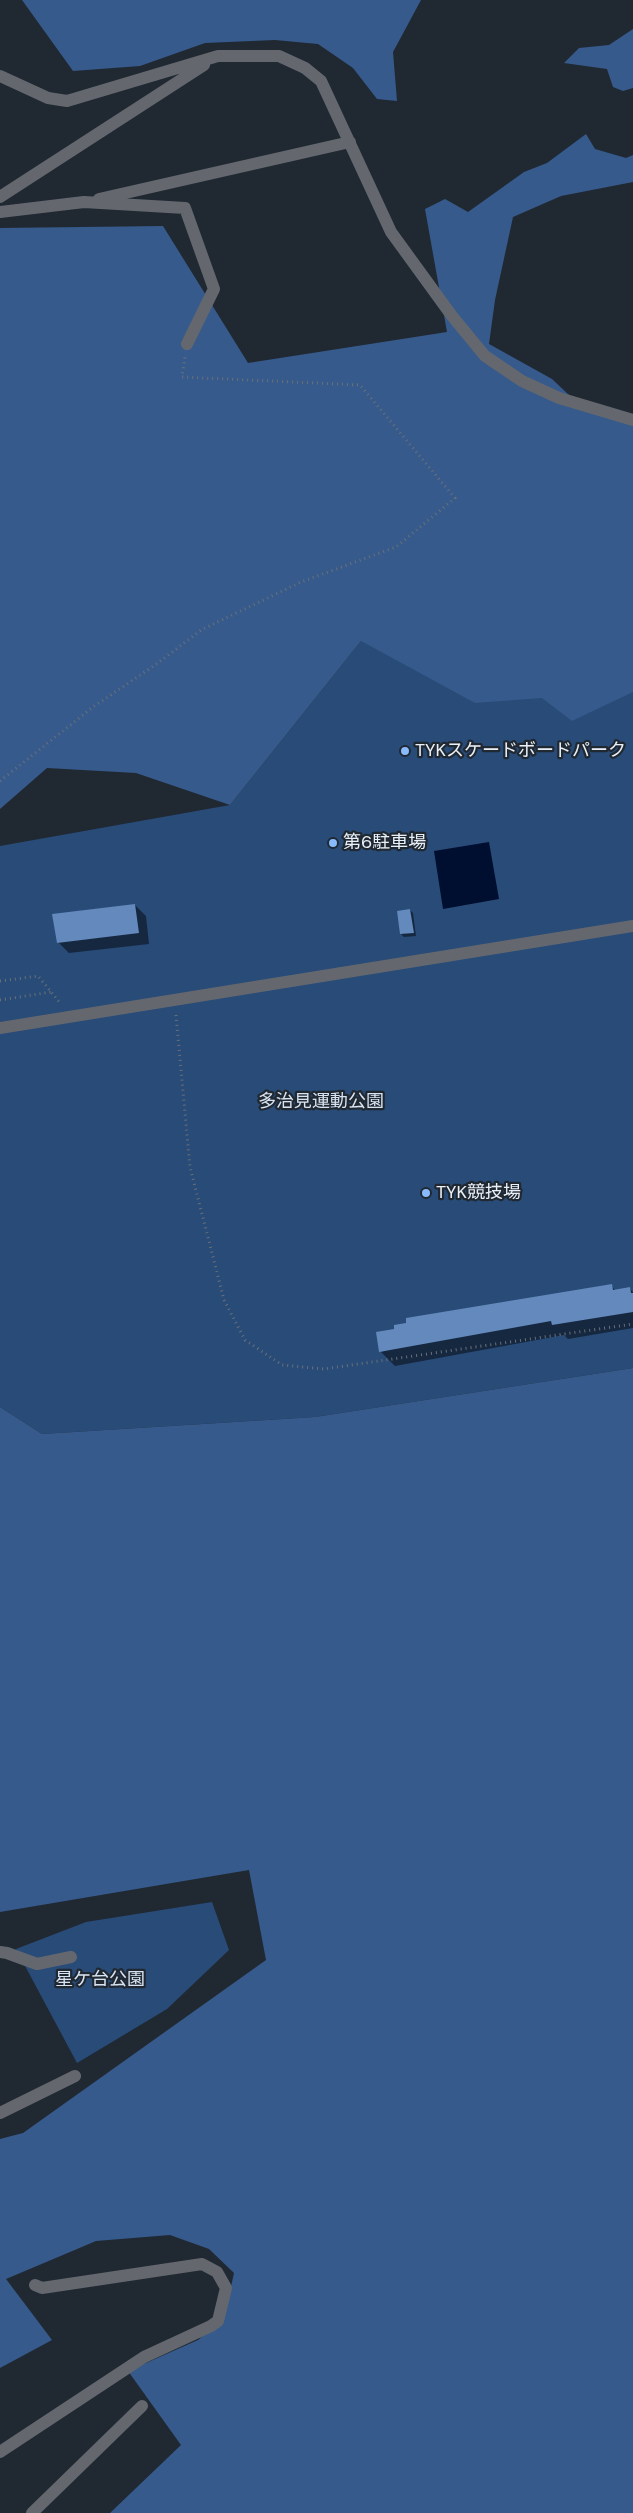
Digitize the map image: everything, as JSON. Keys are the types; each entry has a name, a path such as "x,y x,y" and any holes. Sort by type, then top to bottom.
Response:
{"street":[{"path":"0,197 218,56"},
{"path":"0,76 48,98 67,101 218,56 279,56 305,68 321,82 391,232 452,316 485,356 522,382 558,398 633,420"},
{"path":"0,212 84,202 350,142"},
{"path":"84,202 185,208 214,289 188,344"},
{"path":"0,1028 70,1016 175,1002 633,926"},
{"path":"0,1952 8,1952 37,1964 71,1957"},
{"path":"0,2113 75,2076"},
{"path":"0,2452 144,2358 218,2321 226,2288 217,2272 202,2264 42,2288 35,2285"},
{"path":"32,2513 142,2406"}],"path":[{"path":"0,781 93,707 158,663 201,630 301,582 396,547 455,498 360,385 182,378 188,344"},
{"path":"0,981 38,976 70,1016"},
{"path":"0,1000 52,992"},
{"path":"175,1002 190,1167 224,1300 245,1340 282,1365 324,1369 633,1324"}],"green space":[{"name":"多治見運動公園","path":"633,546 633,1368 315,1417 42,1434 0,1407 0,846 230,805 361,641"},
{"name":"星ケ台公園","path":"212,1902 229,1950 167,2009 77,2063 16,1949 86,1922"}],"shaded area":[{"path":"22,0 421,0 393,52 397,101 377,99 353,68 318,44 275,40 205,43 140,66 73,71"},
{"path":"633,29 633,88 623,91 613,87 607,69 564,63 579,48 609,45"},
{"path":"586,134 595,149 626,158 633,155 633,182 561,196 513,217 495,300 489,344 552,379 585,410 633,424 633,692 572,721 542,698 475,703 361,641 230,805 136,773 47,768 0,809 0,228 163,226 248,363 447,332 425,209 445,199 468,212 524,172 547,163"},
{"path":"489,842 499,899 443,909 434,851"},
{"path":"633,1368 633,2513 110,2513 181,2445 128,2371 198,2340 224,2318 234,2273 209,2249 170,2235 96,2241 6,2279 52,2340 0,2368 0,2139 23,2133 266,1960 249,1870 0,1912 0,1407 42,1434 315,1417"}],"building":[{"path":"135,904 139,933 57,943 52,914"},
{"path":"410,909 414,933 400,934 397,911"},
{"path":"612,1284 613,1290 630,1287 631,1293 633,1293 633,1312 552,1325 551,1321 379,1352 376,1332 394,1329 394,1325 406,1323 406,1318"}],"place":[{"name":"TYKスケードボードパーク","path":"405,751"},
{"name":"第6駐車場","path":"333,843"},
{"name":"TYK競技場","path":"426,1193"}]}
